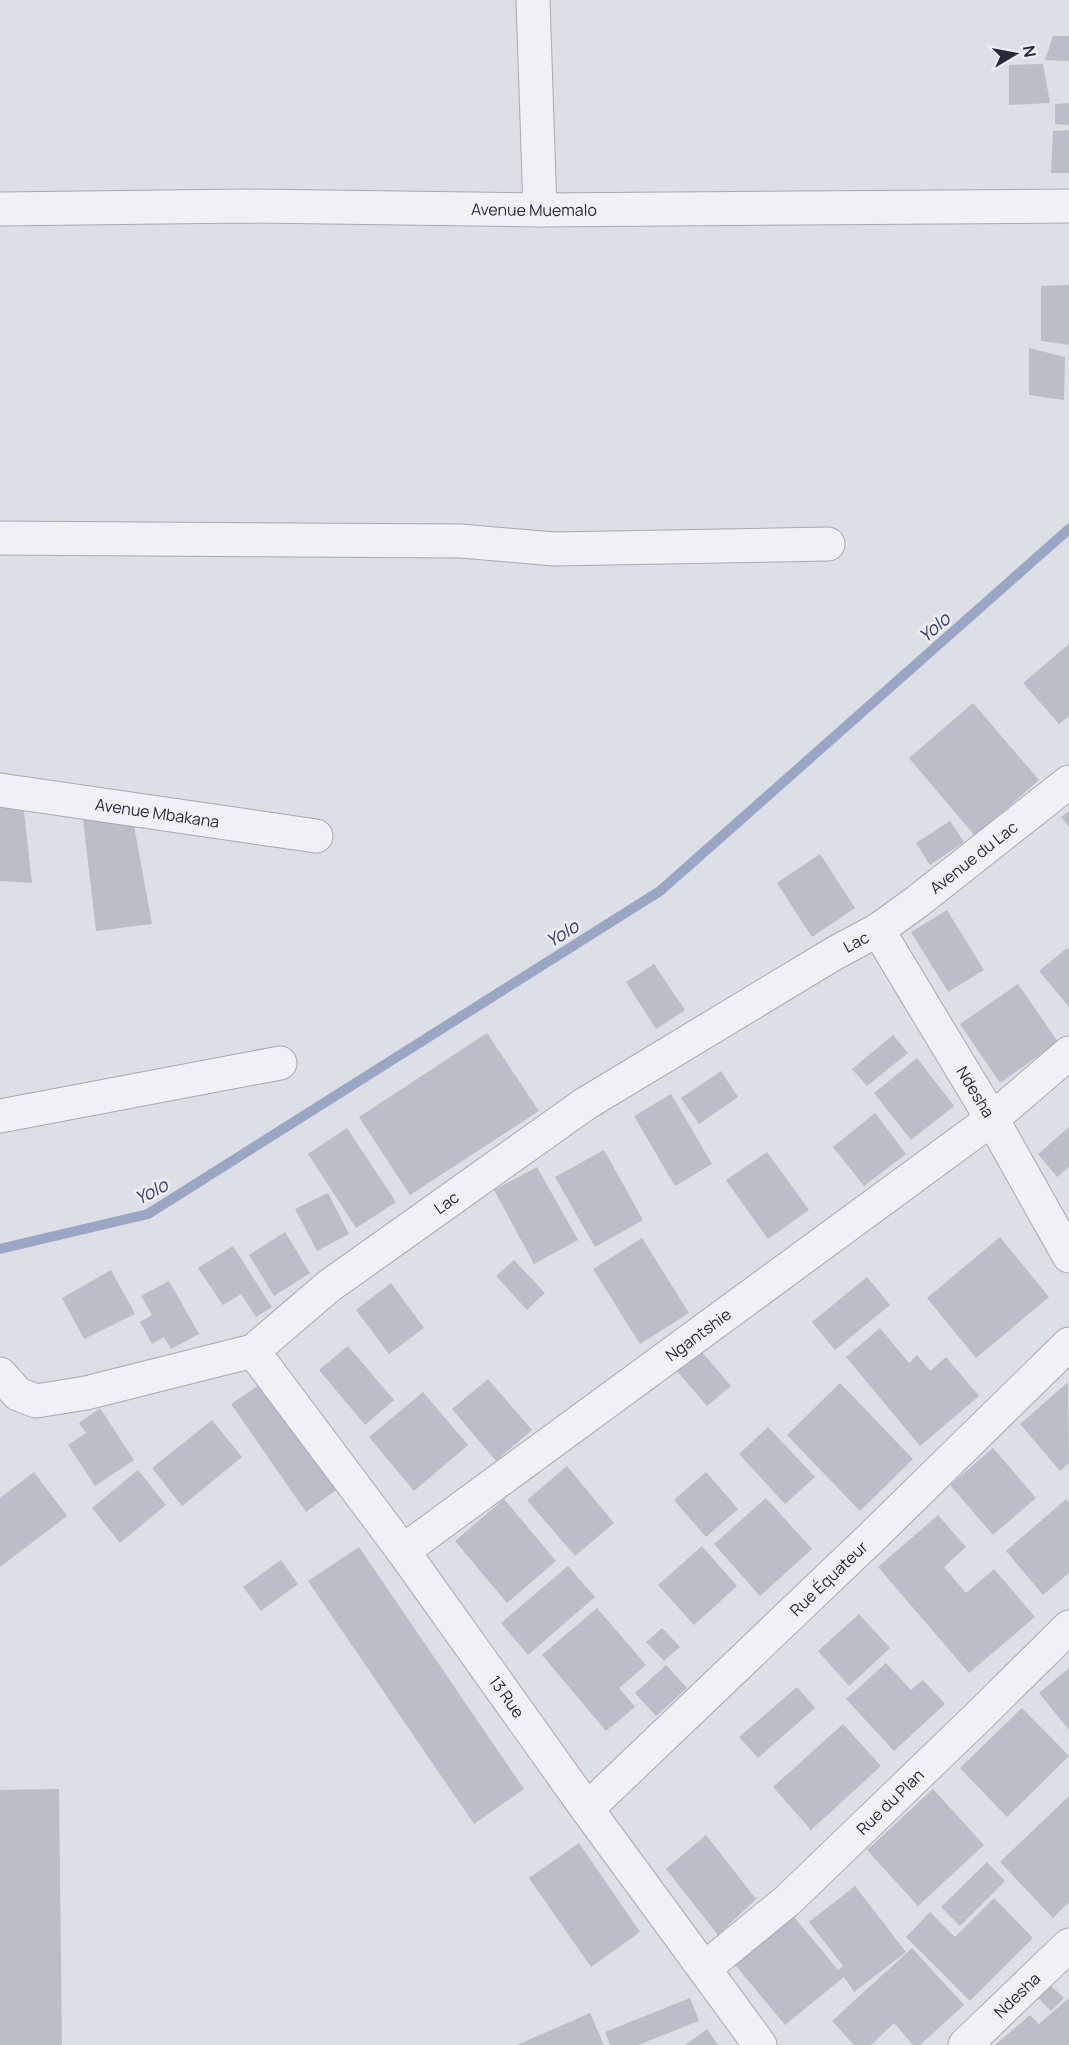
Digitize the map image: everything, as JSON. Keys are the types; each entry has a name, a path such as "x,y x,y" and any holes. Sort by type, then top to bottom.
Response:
{"street":[{"path":"533,0 540,210"},
{"name":"Avenue Muemalo","path":"0,209 246,206 540,210 1069,206"},
{"path":"0,538 461,541 554,549 828,544"},
{"name":"Avenue du Lac","path":"878,930 1069,782"},
{"name":"Avenue Mbakana","path":"0,790 316,836"},
{"name":"Ndesha","path":"878,930 992,1119 1069,1256"},
{"name":"Lac","path":"0,1374 18,1394 36,1401 86,1393 253,1351 329,1286 585,1104 835,953 878,930"},
{"name":"Ngantshie","path":"404,1551 992,1119 1069,1053"},
{"path":"0,1116 280,1063"},
{"name":"Rue Équateur","path":"587,1809 1069,1344"},
{"name":"13 Rue","path":"253,1351 404,1551 587,1809 760,2045"},
{"name":"Rue du Plan","path":"705,1968 788,1900 1069,1627"},
{"name":"Ndesha","path":"965,2045 1069,1945"}],"building":[{"path":"1053,36 1069,36 1069,61 1045,60"},
{"path":"1043,64 1050,103 1009,105 1009,65"},
{"path":"1069,103 1069,125 1055,124 1055,104"},
{"path":"1069,130 1069,173 1051,173 1053,131"},
{"path":"1069,285 1069,345 1041,341 1041,286"},
{"path":"1029,348 1065,357 1064,400 1029,395"},
{"path":"1069,644 1069,716 1059,724 1023,683"},
{"path":"973,703 1039,780 975,836 909,758"},
{"path":"0,790 22,793 32,883 0,881"},
{"path":"81,802 131,809 152,924 96,931"},
{"path":"1069,811 1069,827 1061,817"},
{"path":"950,821 964,842 930,865 916,843"},
{"path":"820,854 855,908 812,937 777,883"},
{"path":"947,910 984,970 948,992 911,932"},
{"path":"1067,948 1069,950 1069,1007 1039,971"},
{"path":"654,964 685,1010 656,1029 626,982"},
{"path":"1018,984 1058,1042 1000,1083 960,1024"},
{"path":"487,1033 539,1111 410,1195 359,1117"},
{"path":"893,1035 908,1053 867,1086 852,1069"},
{"path":"917,1058 954,1106 911,1140 874,1093"},
{"path":"721,1071 738,1097 699,1124 681,1098"},
{"path":"671,1094 712,1164 675,1186 634,1116"},
{"path":"875,1113 906,1154 864,1186 833,1147"},
{"path":"1069,1127 1069,1167 1057,1177 1038,1154"},
{"path":"347,1128 396,1202 356,1228 308,1154"},
{"path":"604,1150 643,1220 595,1247 555,1177"},
{"path":"767,1152 809,1210 768,1239 726,1180"},
{"path":"537,1167 578,1240 534,1264 494,1190"},
{"path":"328,1193 349,1234 317,1251 295,1209"},
{"path":"285,1232 310,1273 274,1296 249,1255"},
{"path":"1000,1237 1049,1297 976,1358 927,1298"},
{"path":"642,1238 689,1313 640,1344 593,1269"},
{"path":"233,1246 272,1307 256,1317 241,1294 223,1305 198,1268"},
{"path":"514,1260 545,1293 527,1310 496,1276"},
{"path":"111,1270 135,1314 84,1339 62,1298"},
{"path":"867,1277 890,1305 835,1350 812,1322"},
{"path":"169,1281 199,1334 171,1349 164,1337 152,1344 140,1322 152,1315 141,1296"},
{"path":"391,1283 424,1328 389,1354 356,1310"},
{"path":"880,1328 909,1363 917,1355 930,1371 946,1357 979,1396 920,1446 846,1357"},
{"path":"348,1346 394,1400 365,1425 319,1370"},
{"path":"701,1351 731,1386 707,1406 677,1371"},
{"path":"488,1379 532,1430 496,1461 452,1409"},
{"path":"1068,1382 1069,1463 1060,1471 1020,1424"},
{"path":"262,1383 336,1490 306,1512 231,1404"},
{"path":"840,1383 913,1459 860,1511 787,1435"},
{"path":"423,1392 468,1445 414,1491 369,1437"},
{"path":"100,1408 134,1460 95,1486 68,1445 86,1433 79,1423"},
{"path":"212,1420 242,1457 182,1506 152,1468"},
{"path":"768,1427 815,1477 785,1504 739,1454"},
{"path":"993,1448 1036,1498 993,1535 950,1485"},
{"path":"567,1466 614,1523 575,1556 527,1500"},
{"path":"138,1470 166,1505 120,1543 92,1508"},
{"path":"34,1472 67,1516 0,1567 0,1498"},
{"path":"706,1472 738,1509 706,1537 674,1500"},
{"path":"766,1498 812,1549 760,1596 714,1544"},
{"path":"504,1499 556,1561 507,1603 455,1541"},
{"path":"1066,1499 1069,1503 1069,1573 1043,1595 1006,1551"},
{"path":"938,1515 966,1547 944,1567 966,1593 994,1569 1035,1617 969,1673 878,1567"},
{"path":"702,1546 737,1586 694,1625 658,1585"},
{"path":"359,1547 524,1789 474,1824 308,1581"},
{"path":"281,1560 298,1584 261,1611 243,1587"},
{"path":"568,1566 595,1597 528,1655 501,1623"},
{"path":"597,1608 646,1665 619,1688 635,1707 606,1731 542,1655"},
{"path":"859,1614 890,1648 849,1686 818,1651"},
{"path":"662,1628 680,1647 664,1661 646,1642"},
{"path":"886,1663 911,1690 923,1680 945,1704 894,1751 846,1699"},
{"path":"666,1665 687,1688 656,1716 635,1693"},
{"path":"1069,1668 1069,1730 1039,1693"},
{"path":"797,1687 815,1708 758,1758 739,1737"},
{"path":"1022,1708 1069,1756 1007,1817 960,1768"},
{"path":"843,1724 881,1766 811,1830 773,1787"},
{"path":"59,1789 62,2045 0,2045 0,1790"},
{"path":"933,1789 984,1845 918,1906 867,1850"},
{"path":"1069,1796 1069,1902 1053,1918 1000,1862"},
{"path":"706,1835 756,1899 718,1935 666,1869"},
{"path":"579,1843 640,1932 591,1967 529,1878"},
{"path":"987,1862 1005,1881 960,1926 941,1907"},
{"path":"855,1886 906,1952 854,1992 844,1977 785,2025 731,1960 790,1912 838,1970 843,1966 809,1922"},
{"path":"994,1898 1033,1938 970,2001 906,1937 930,1912 955,1937"},
{"path":"912,1948 964,2005 920,2045 913,2045 894,2023 871,2045 854,2045 832,2021"},
{"path":"1049,1984 1064,1998 1051,2011 1037,1997"},
{"path":"690,1998 699,2021 638,2045 610,2045 605,2032"},
{"path":"1069,1998 1069,2045 995,2045 1030,2015 1039,2024"},
{"path":"590,2013 604,2045 517,2045"},
{"path":"707,2029 718,2045 685,2045"}],"waterway":[{"name":"Yolo","path":"0,1249 148,1214 660,891 1069,529"}]}
